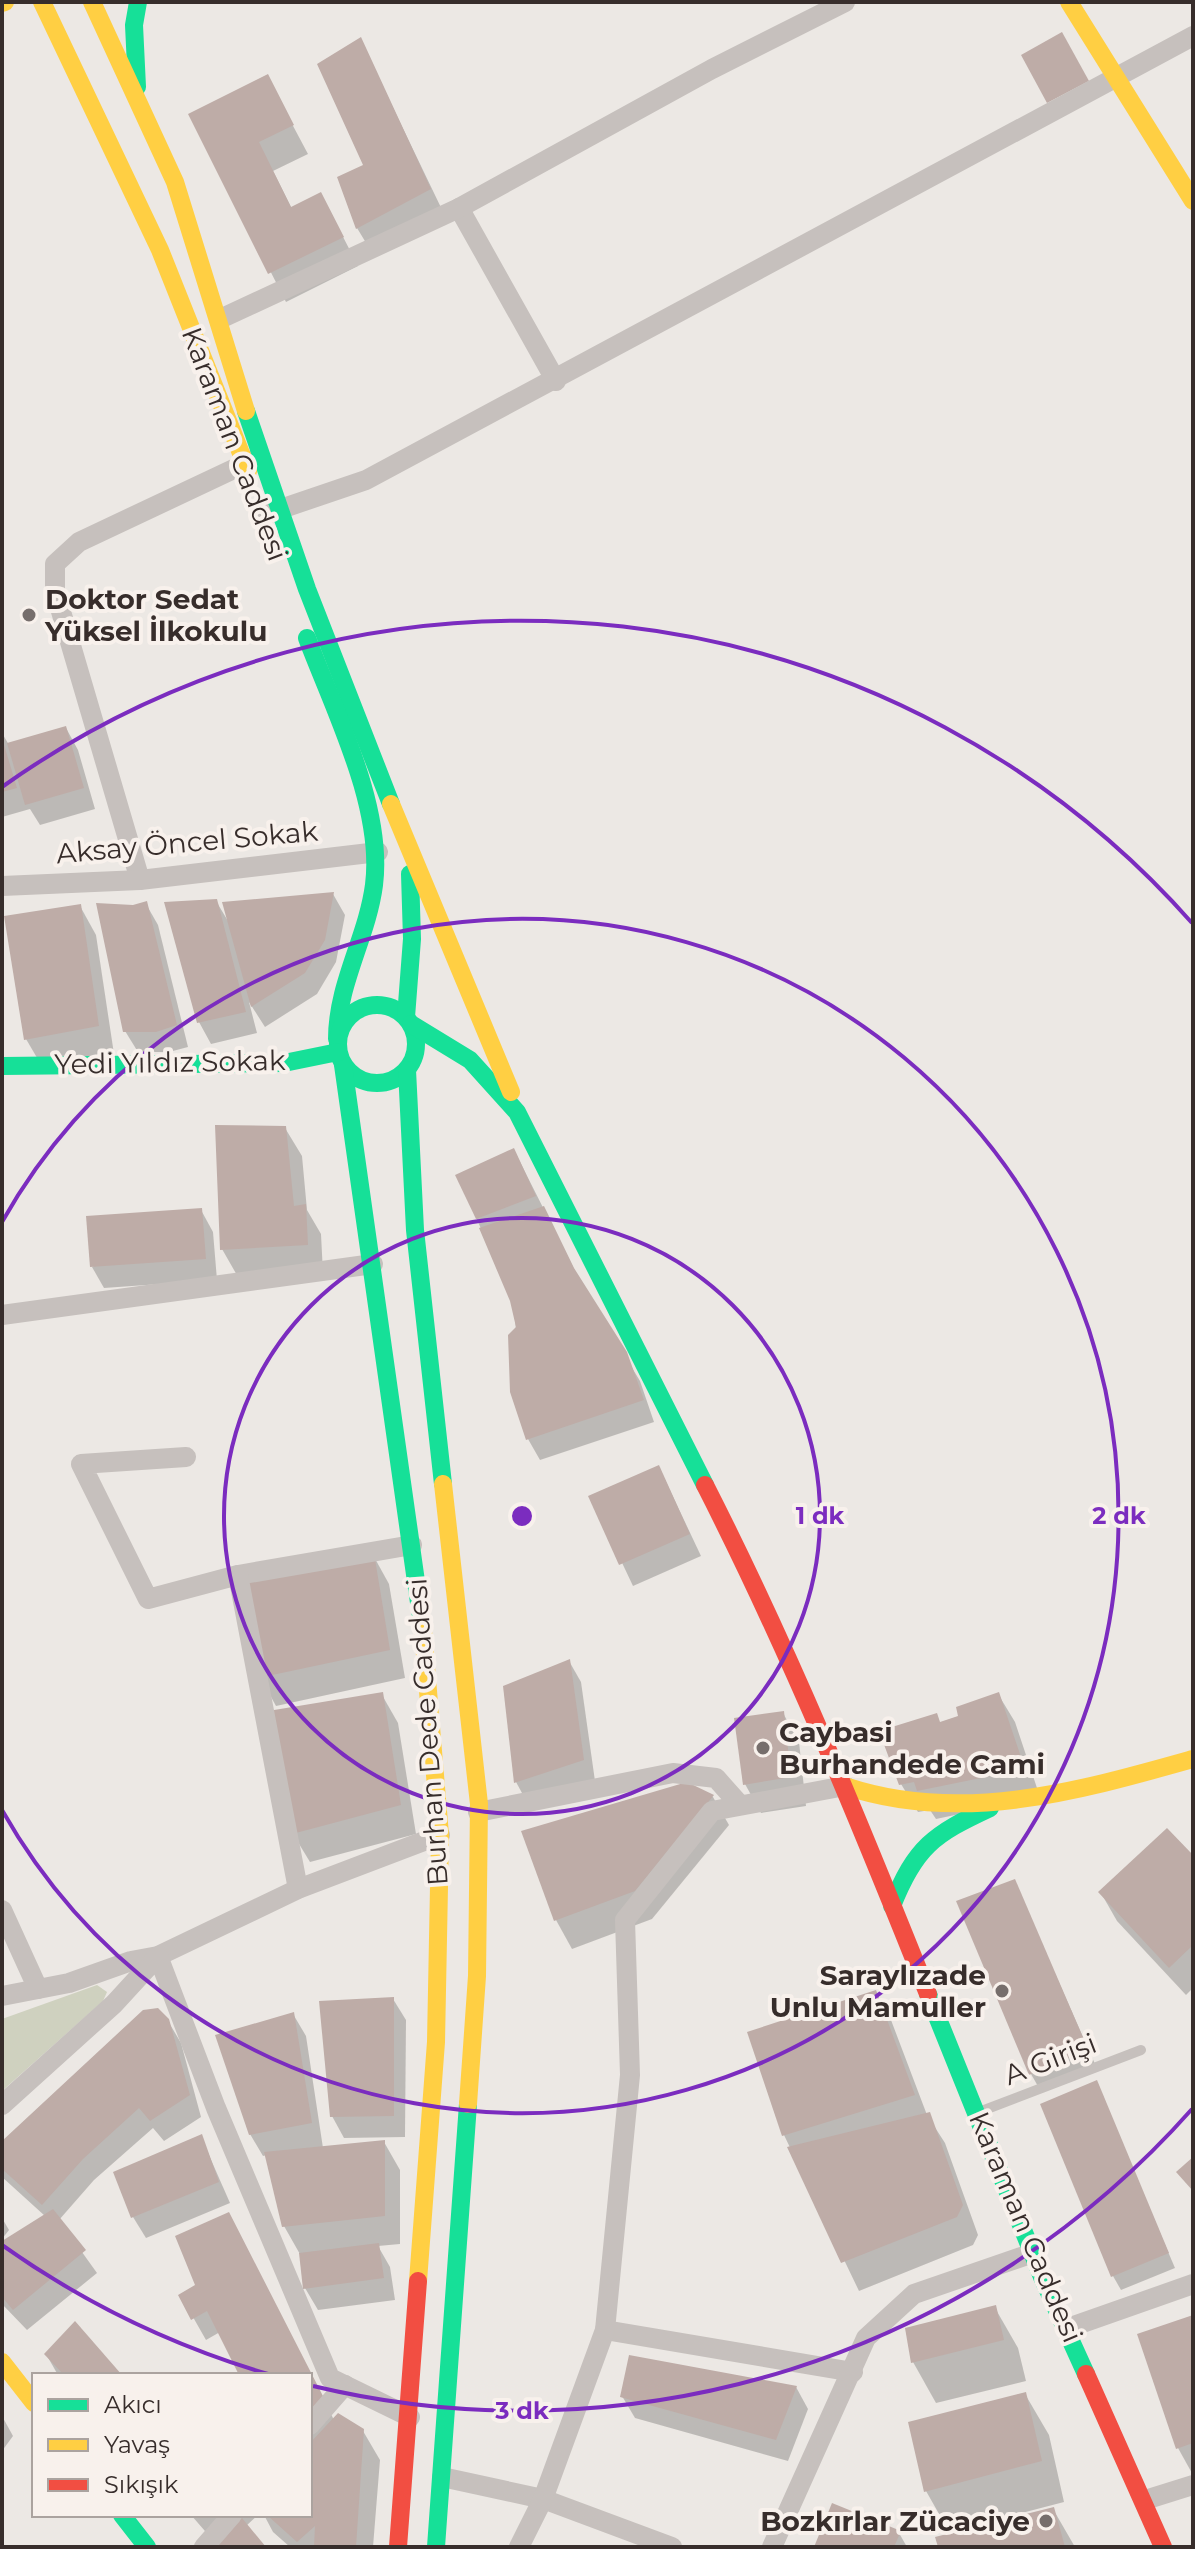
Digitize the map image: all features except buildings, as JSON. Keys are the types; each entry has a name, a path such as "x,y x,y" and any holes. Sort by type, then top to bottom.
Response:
{"main road":[{"name":"Karaman Caddesi","path":"42,2 160,250 253,459 362,791 378,852 365,923 343,976 336,1015 339,1052"},
{"name":"Karaman Caddesi","path":"92,2 175,182 220,319 253,459"},
{"path":"137,100 134,25 138,2"},
{"path":"1069,2 1193,201"},
{"name":"Karaman Caddesi","path":"271,512 429,902 505,1072 517,1112 767,1607 845,1786 1033,2253 1145,2500 1163,2547"},
{"name":"Karaman Caddesi","path":"407,842 412,939 408,1020"},
{"path":"408,1020 416,1049 407,1070 387,1082 363,1081 339,1052 348,1016 359,1008 385,1005 476,1062 517,1112"},
{"name":"Yedi Yıldız Sokak","path":"2,1066 284,1063 339,1052"},
{"name":"Burhan Dede Caddesi","path":"339,1052 419,1588 440,1835 436,2042 398,2547"},
{"name":"Burhan Dede Caddesi","path":"407,1070 415,1230 478,1812 477,1976 436,2547"},
{"path":"845,1786 901,1805 998,1804 1193,1759"},
{"path":"892,1906 904,1872 919,1846 998,1804"},
{"path":"2,2362 32,2400"},
{"path":"124,2517 147,2547"}],"street":[{"path":"220,319 459,208 712,69 845,2"},
{"path":"271,512 366,480 556,381 1193,36"},
{"path":"459,208 556,381"},
{"path":"140,880 55,591 55,564 79,542 253,459"},
{"name":"Aksay Öncel Sokak","path":"2,886 140,880 378,852"},
{"path":"2,1315 373,1264"},
{"path":"186,1457 81,1464 148,1599 238,1575 412,1545"},
{"path":"238,1575 298,1889"},
{"path":"478,1812 673,1773 716,1778 740,1805"},
{"path":"519,2547 543,2499 605,2330 630,2075 625,1920 712,1811 845,1786"},
{"path":"2,1996 69,1983 131,1961 158,1956 298,1889 440,1835"},
{"path":"2,1910 38,1989"},
{"path":"2,2105 114,2004 158,1956"},
{"path":"158,1956 216,2108 330,2378 410,2417"},
{"path":"772,2547 866,2338 914,2294 1033,2253"},
{"path":"1068,2328 1193,2284"},
{"path":"605,2330 853,2372"},
{"path":"312,2423 345,2385"},
{"path":"442,2477 543,2499 672,2547"},
{"path":"1145,2500 1193,2485"},
{"path":"204,2547 230,2517"}],"lane":[{"name":"A Girişi","path":"977,2112 1141,2050"}],"green space":[{"path":"97,1985 107,1992 103,2001 2,2091 2,2019"}],"traffic: fast":[{"path":"137,87 134,25 138,2"},
{"path":"246,411 307,589 391,804"},
{"path":"307,638 354,759 372,824 375,855 370,905 342,999 337,1039"},
{"path":"406,1017 412,939 410,874"},
{"path":"369,1005 385,1005 399,1011 410,1022 416,1044 410,1066 399,1077 385,1083 369,1083 355,1077 344,1066 338,1052 338,1036 344,1022 355,1011 369,1005"},
{"path":"411,1024 470,1060 517,1112 705,1485"},
{"path":"2,1066 284,1063 338,1052"},
{"path":"343,1065 423,1631"},
{"path":"407,1070 415,1230 443,1484"},
{"path":"892,1906 918,1856 940,1835 990,1808"},
{"path":"928,1994 1042,2277 1086,2374"},
{"path":"436,2547 468,2104"},
{"path":"124,2517 147,2547"}],"traffic: slow":[{"path":"42,2 160,250 248,471"},
{"path":"92,2 175,182 246,411"},
{"path":"1069,2 1193,201"},
{"path":"391,804 511,1092"},
{"path":"443,1484 479,1804 477,1976 468,2104"},
{"path":"418,2281 436,2042 440,1835 423,1631"},
{"path":"845,1786 932,1803 976,1803 1063,1792 1193,1759"},
{"path":"2,2362 32,2400"}],"traffic: jam":[{"path":"705,1485 766,1610 822,1736 928,1994"},
{"path":"398,2547 418,2281"},
{"path":"1086,2374 1163,2547"}],"place":[{"name":"Doktor Sedat Yüksel İlkokulu","path":"29,615"},
{"name":"Caybasi Burhandede Cami","path":"763,1748"},
{"name":"Saraylızade Unlu Mamuller","path":"1002,1991"},
{"name":"Bozkırlar Zücaciye","path":"1046,2521"}]}
